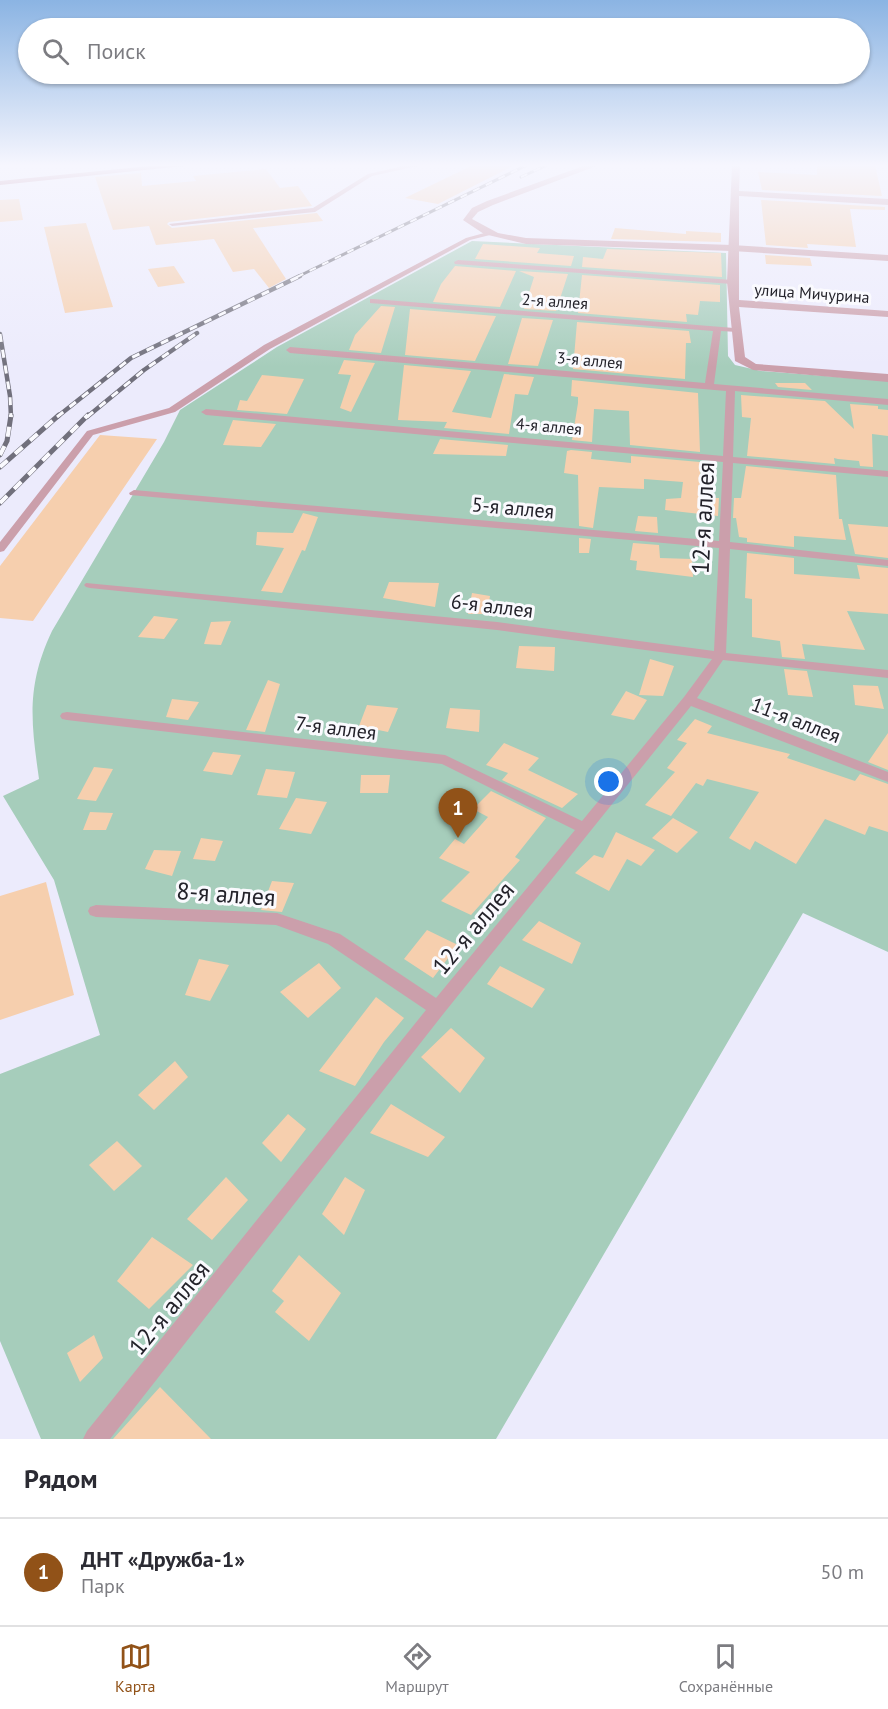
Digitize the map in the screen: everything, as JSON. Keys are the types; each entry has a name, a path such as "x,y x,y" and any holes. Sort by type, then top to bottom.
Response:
{"street":[{"path":"485,232 526,241 732,248 888,258"},
{"path":"733,232 734,330 739,359 753,367 888,378"},
{"name":"улица Мичурина","path":"734,303 888,314"}],"lane":[{"path":"0,549 90,433 172,410 267,347 361,294 468,239 488,234"},
{"path":"458,262 732,282"},
{"name":"2-я аллея","path":"373,302 734,330"},
{"path":"709,385 717,328"},
{"name":"3-я аллея","path":"290,350 888,402"},
{"name":"12-я аллея","path":"95,1439 438,1008 689,700 720,656 730,457 731,388"},
{"name":"4-я аллея","path":"206,412 730,457 888,474"},
{"name":"5-я аллея","path":"134,493 726,545 888,563"},
{"name":"6-я аллея","path":"90,585 497,626 720,656 888,674"},
{"name":"11-я аллея","path":"689,700 888,777"},
{"name":"7-я аллея","path":"67,716 445,760 586,828"},
{"name":"8-я аллея","path":"96,911 278,919 334,939 438,1008"}],"green space":[{"path":"472,241 726,253 728,356 735,365 761,371 888,381 888,952 803,913 496,1439 41,1439 0,1341 0,1074 100,1035 54,880 3,796 39,779 34,740 33,704 34,687 44,651 52,631 164,442 180,410 277,347"}],"building":[{"path":"45,232 89,232 113,307 65,313"},
{"path":"151,232 256,232 286,279 269,288 254,269 233,272 214,239 156,245"},
{"path":"613,232 721,233 721,242 611,239"},
{"path":"765,232 854,232 856,247 807,244 808,248 766,245"},
{"path":"483,244 540,248 537,253 574,256 571,266 475,259"},
{"path":"607,249 721,253 722,277 582,267 583,257 603,259"},
{"path":"765,255 810,258 812,266 766,264"},
{"path":"174,266 185,283 158,287 148,269"},
{"path":"455,266 516,271 500,307 433,302 441,284"},
{"path":"519,271 568,274 556,311 524,309 534,277"},
{"path":"582,275 720,285 720,302 700,301 698,315 686,314 687,322 578,313"},
{"path":"381,306 395,307 381,353 349,350 355,335"},
{"path":"410,309 496,316 475,361 405,355"},
{"path":"522,318 553,320 538,366 508,364"},
{"path":"577,322 689,331 691,343 686,343 685,379 573,369"},
{"path":"344,360 375,363 351,412 340,408 351,375 338,374"},
{"path":"404,365 471,371 452,412 491,418 504,374 534,377 528,395 515,394 509,434 444,428 447,422 398,420"},
{"path":"262,375 304,379 287,414 237,410 240,400 247,401"},
{"path":"572,380 698,393 700,452 630,445 629,411 594,409 592,442 572,440 578,397 571,396"},
{"path":"775,383 805,383 812,390 778,387"},
{"path":"741,395 825,401 854,429 850,404 878,406 878,409 888,410 888,436 872,434 873,467 860,466 859,461 834,458 835,464 747,456 751,418 742,417"},
{"path":"233,420 276,424 261,447 223,445"},
{"path":"100,435 157,439 33,621 0,618 0,566"},
{"path":"440,439 508,445 506,456 433,454"},
{"path":"567,451 592,452 591,459 631,463 631,456 700,462 701,498 719,498 718,516 665,510 666,499 681,498 683,482 644,479 644,489 599,487 593,528 579,526 578,475 564,473"},
{"path":"746,466 836,475 839,519 842,519 846,540 794,536 794,547 747,542 747,538 739,537 736,518 733,518 734,498 741,498"},
{"path":"303,513 318,517 305,551 302,550 282,593 261,591 284,548 256,545 257,532 293,533"},
{"path":"638,516 657,517 658,533 635,531"},
{"path":"848,524 888,527 888,558 855,554"},
{"path":"579,538 591,539 589,553 579,553"},
{"path":"633,543 659,545 660,558 692,559 693,577 636,570 637,561 630,560"},
{"path":"747,553 794,558 794,574 860,579 857,565 888,568 888,614 847,611 865,650 802,644 805,659 782,657 780,641 752,637 752,599 745,598"},
{"path":"389,582 439,583 435,607 383,598"},
{"path":"472,593 490,596 487,614 468,614"},
{"path":"154,616 178,619 164,639 138,637"},
{"path":"231,621 221,645 204,644 211,622"},
{"path":"519,646 555,647 554,671 516,668"},
{"path":"650,659 674,666 663,696 639,695"},
{"path":"784,669 807,671 813,697 788,695"},
{"path":"268,680 280,684 265,732 246,730"},
{"path":"853,685 878,686 884,709 855,705"},
{"path":"626,691 647,700 634,720 611,715"},
{"path":"172,699 199,702 188,720 166,717"},
{"path":"367,705 398,708 388,732 359,726"},
{"path":"450,708 480,710 479,732 446,728"},
{"path":"695,719 712,726 707,733 790,754 787,758 855,781 860,774 888,784 888,832 869,826 865,835 825,819 796,864 755,841 750,850 729,838 759,792 707,779 703,786 696,783 671,816 645,805 675,772 667,768 687,743 677,740"},
{"path":"888,733 888,770 868,762"},
{"path":"504,743 539,758 528,770 578,794 562,808 502,780 508,773 486,765"},
{"path":"213,752 241,755 232,775 203,771"},
{"path":"94,767 113,769 96,801 77,799"},
{"path":"266,769 295,772 287,798 257,795"},
{"path":"361,775 390,775 388,793 360,793"},
{"path":"491,791 546,818 515,857 520,860 471,915 441,901 470,872 439,858 455,839 464,844 488,817 473,809"},
{"path":"296,798 327,802 311,834 279,829"},
{"path":"90,812 113,813 106,830 83,830"},
{"path":"673,818 698,832 677,853 652,838"},
{"path":"616,832 655,850 641,866 627,859 609,891 575,873 594,855 603,858"},
{"path":"201,838 223,841 215,861 193,859"},
{"path":"154,850 181,851 172,876 145,869"},
{"path":"272,881 294,883 282,912 261,910"},
{"path":"46,882 74,995 0,1020 0,896"},
{"path":"539,921 581,943 572,964 522,940"},
{"path":"427,930 458,945 433,978 404,959"},
{"path":"199,959 229,965 210,1001 185,995"},
{"path":"319,963 341,988 308,1018 280,992"},
{"path":"500,966 545,989 532,1008 487,984"},
{"path":"376,997 404,1018 384,1042 355,1086 319,1071"},
{"path":"451,1028 485,1058 460,1093 421,1057"},
{"path":"175,1061 188,1077 154,1110 138,1095"},
{"path":"391,1104 445,1137 428,1157 370,1133"},
{"path":"288,1114 306,1129 281,1162 262,1143"},
{"path":"117,1141 142,1166 114,1191 89,1165"},
{"path":"226,1177 248,1200 212,1240 187,1219"},
{"path":"345,1177 365,1190 344,1235 322,1214"},
{"path":"152,1237 193,1265 149,1309 117,1281"},
{"path":"299,1255 341,1293 309,1341 275,1312 284,1301 272,1291"},
{"path":"94,1335 103,1358 80,1382 67,1353"},
{"path":"160,1387 211,1439 113,1439"}],"railway":[{"path":"297,277 389,232"},
{"path":"57,417 131,358 300,276"},
{"path":"87,417 144,370 197,333"},
{"path":"0,334 11,415"},
{"path":"0,455 7,441 11,415"},
{"path":"0,467 59,415"},
{"path":"0,503 88,415"}],"place":[{"name":"ДНТ «Дружба-1»","path":"458,838"}]}
